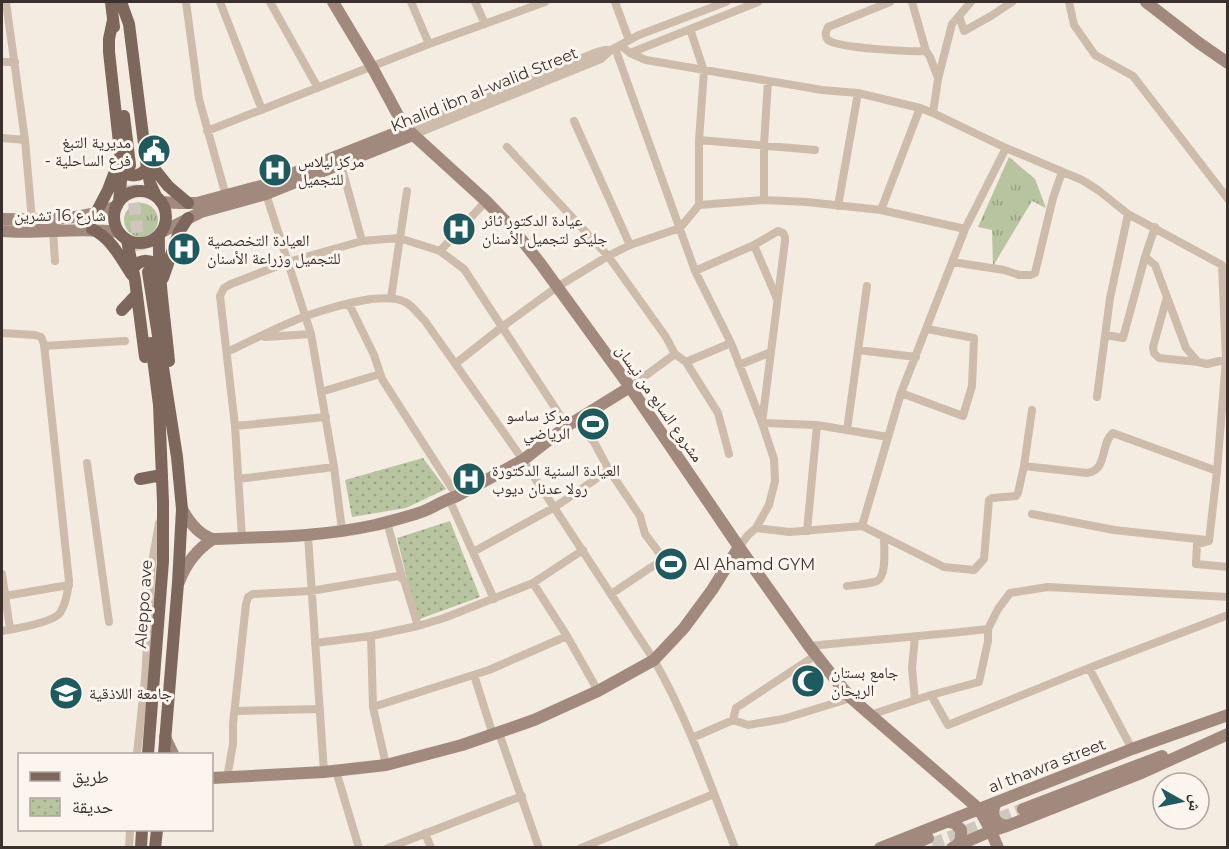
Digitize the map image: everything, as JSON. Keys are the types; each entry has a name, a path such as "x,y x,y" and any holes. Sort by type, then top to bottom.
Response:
{"main road":[{"path":"111,2 136,164 150,183 166,216 165,225 137,294 122,310"},
{"path":"121,2 136,164 114,217 144,273 177,457"},
{"name":"مشروع السابع من نيسان","path":"333,2 399,117 410,132 486,201 513,229 540,263 630,387 812,651 851,698 979,809"},
{"path":"1146,2 1227,63"},
{"path":"96,213 108,190 120,157 109,52 113,20"},
{"path":"118,204 130,193 137,191 144,191 159,199 198,203 261,186 410,132"},
{"name":"Khalid ibn al-walid Street","path":"161,234 201,212 266,194 341,165 410,132"},
{"path":"120,157 161,179 188,203"},
{"name":"شارع 16 تشرين","path":"2,219 32,220 78,216 96,213 118,204"},
{"path":"177,457 161,285 172,249 188,218"},
{"path":"92,229 105,236 144,273 161,285"},
{"name":"شارع 16 تشرين","path":"2,231 29,233 92,229 123,236"},
{"path":"123,236 132,242 143,243 161,234"},
{"path":"144,273 159,405 161,456"},
{"path":"137,294 152,409 161,456"},
{"path":"182,509 194,527 206,537 213,539 308,536 373,526 425,510 523,460 571,423 630,387"},
{"name":"Aleppo ave","path":"148,753 163,561 161,456"},
{"name":"Aleppo ave","path":"164,753 182,509 177,457"},
{"path":"140,479 162,475"},
{"path":"178,583 192,558 213,539"},
{"path":"213,779 386,765 424,756 534,720 598,691 654,660 684,628 739,548"},
{"path":"1222,717 1194,733 1022,806 1197,742 1227,734"},
{"name":"al thawra street","path":"880,848 1132,749 1222,717"},
{"path":"954,846 1139,774 1227,734"},
{"path":"165,737 173,753"},
{"path":"996,803 993,816 997,822 1007,826"},
{"path":"979,809 998,848"},
{"path":"949,822 955,823 961,830 961,840 954,846"},
{"path":"141,848 142,831"},
{"path":"155,848 156,831"},
{"path":"991,831 999,836 1007,848"},
{"path":"904,848 928,843"}],"street":[{"path":"2,2 6,2 15,62 32,220"},
{"path":"186,2 196,83 226,196"},
{"path":"220,2 262,110"},
{"path":"270,2 318,88"},
{"path":"411,2 429,44"},
{"path":"475,2 485,24"},
{"path":"207,131 429,44 544,2"},
{"path":"615,2 629,40"},
{"path":"616,48 629,40 726,2"},
{"path":"630,53 758,2"},
{"path":"890,2 828,27 825,32 826,36 830,41 842,45 926,51"},
{"path":"912,2 926,51 938,79"},
{"path":"933,113 938,79 952,24 971,2"},
{"path":"959,16 964,31 1012,2"},
{"path":"1069,2 1074,25 1095,55 1133,76 1227,199"},
{"path":"455,363 557,287 608,256 630,245 680,228 699,205 699,140 704,71 690,29"},
{"path":"616,48 646,60 822,90 858,93 920,108 1082,180 1128,214 1225,264 1226,359 1209,541"},
{"path":"616,48 695,271 731,344 774,459 776,481 769,505 756,528 739,548"},
{"name":"Khalid ibn al-walid Street","path":"410,132 597,52 616,48"},
{"path":"2,62 15,62"},
{"path":"764,200 764,145 768,81"},
{"path":"838,206 858,93"},
{"path":"881,210 920,108"},
{"path":"574,121 630,245"},
{"path":"2,138 25,140"},
{"path":"699,140 815,150"},
{"path":"507,147 608,256 666,337 675,354 686,362 718,413 729,454"},
{"path":"862,526 901,393 966,229 1006,148"},
{"path":"341,165 362,241"},
{"path":"952,262 1004,270 1018,275 1035,273 1053,198 1062,172"},
{"path":"391,298 407,191"},
{"path":"266,194 311,334 334,467 342,530"},
{"path":"699,205 781,200 881,210 966,229"},
{"path":"440,251 486,201"},
{"path":"1097,396 1110,298 1128,214"},
{"path":"1106,336 1123,338 1155,228"},
{"path":"53,231 55,261"},
{"path":"695,271 754,245 778,231 785,237 762,423"},
{"path":"242,538 235,426 220,304 222,292 227,285 288,262 362,241 399,238 440,251 464,269 502,327 571,423 594,442 609,470 640,516 645,534 660,554 659,562 611,594"},
{"path":"754,245 778,300"},
{"path":"1145,257 1155,265 1186,348 1198,362"},
{"path":"847,430 867,286"},
{"path":"1167,297 1153,347 1154,353 1159,358 1207,364 1226,359"},
{"path":"226,352 306,316 349,304 381,298 391,298 408,303 425,321 523,460 654,660 692,738 735,848"},
{"path":"349,304 374,355 382,379 453,497 473,552 494,599"},
{"path":"901,393 963,416 972,386 974,338 927,329"},
{"path":"2,333 35,334 41,337 44,346 69,585 61,612 56,617 6,630 2,574"},
{"path":"259,337 311,334"},
{"path":"44,346 125,341"},
{"path":"686,362 731,344"},
{"path":"858,350 916,357"},
{"path":"739,365 771,352"},
{"path":"630,387 675,354"},
{"path":"321,392 380,374"},
{"path":"756,528 790,532 862,526 944,567 974,570 984,559 989,500 1016,496 1018,493 1032,410"},
{"path":"235,426 326,417"},
{"path":"762,423 818,425 888,437"},
{"path":"807,531 818,425"},
{"path":"1024,466 1093,472 1098,470 1108,437 1113,433 1217,471"},
{"path":"87,463 109,622"},
{"path":"238,479 334,467"},
{"path":"473,552 555,507 609,470"},
{"path":"137,753 145,679 152,563 163,502"},
{"path":"1032,514 1114,530 1209,541"},
{"path":"387,522 418,626"},
{"path":"308,536 320,709 330,771 359,848"},
{"path":"847,586 876,581 882,576 884,538"},
{"path":"1209,541 1197,544 1196,564 1227,567"},
{"path":"315,643 371,636 444,618 533,583 582,549"},
{"path":"228,778 248,597 253,594 311,591 395,576 402,577"},
{"path":"533,583 567,636 598,691"},
{"path":"5,596 69,585"},
{"path":"870,715 931,694 979,682 988,640 988,629 998,609 1010,593 1048,587 1227,597"},
{"path":"931,694 948,725 1227,615"},
{"path":"733,720 736,708 812,651 864,640 988,629"},
{"path":"371,636 373,707 386,765"},
{"path":"373,707 489,670 567,636"},
{"path":"915,637 912,668 915,700"},
{"path":"1089,668 1132,749"},
{"path":"474,675 522,796 539,848"},
{"path":"692,738 733,720 748,725 783,719 851,698"},
{"path":"235,711 320,709"},
{"path":"581,848 714,794"},
{"path":"388,848 522,796"},
{"path":"129,848 130,831"},
{"path":"425,833 431,848"}],"green space":[{"path":"1009,157 1035,179 1046,208 1032,201 993,266 992,230 978,227"},
{"path":"141,203 153,208 158,220 153,232 141,237 129,232 124,220 129,208"},
{"path":"423,458 446,489 406,508 352,517 345,480"},
{"path":"450,521 480,597 417,620 397,538"}],"tunnel":[{"path":"130,167 142,274"},
{"path":"932,844 1023,809"}],"place":[{"name":"مديرية التبغ - فرع الساحلية","path":"154,151"},
{"name":"مركز ليلاس للتجميل","path":"275,170"},
{"name":"عيادة الدكتور ثائر جليكو لتجميل الأسنان","path":"459,229"},
{"name":"العيادة التخصصية للتجميل وزراعة الأسنان","path":"184,249"},
{"name":"مركز ساسو الرياضي","path":"593,424"},
{"name":"العيادة السنية الدكتورة رولا عدنان ديوب","path":"469,479"},
{"name":"Al Ahamd GYM","path":"671,564"},
{"name":"جامع بستان الريحان","path":"808,681"},
{"name":"جامعة اللاذقية","path":"66,693"}]}
